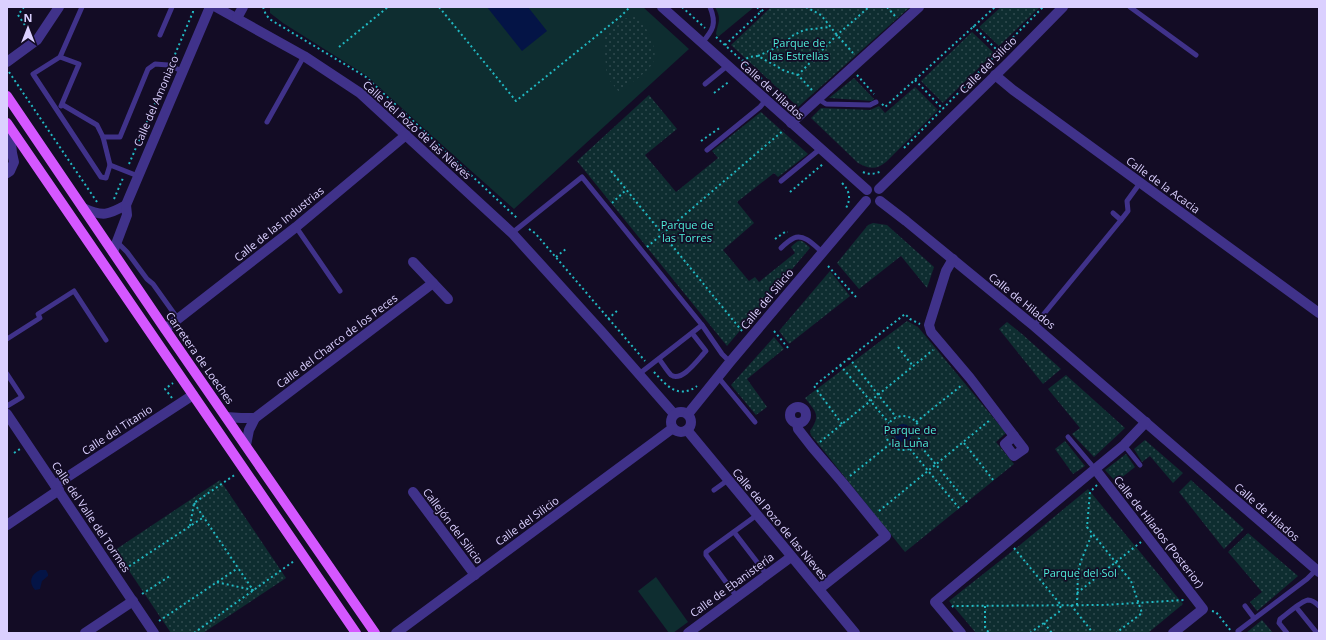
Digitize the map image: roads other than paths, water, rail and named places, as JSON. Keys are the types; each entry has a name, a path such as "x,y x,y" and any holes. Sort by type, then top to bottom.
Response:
{"main road":[{"name":"Carretera de Loeches","path":"7,96 112,252 375,633"},
{"path":"7,123 101,258 356,633"}],"street":[{"path":"7,66 37,40 59,7"},
{"name":"Calle del Amoniaco","path":"112,252 127,215 126,205 210,7"},
{"name":"Calle del Pozo de las Nieves","path":"216,7 304,56 360,93 512,233 674,414"},
{"path":"237,18 243,7"},
{"name":"Calle de Hilados","path":"662,7 702,43 723,69 766,100 788,126 866,196"},
{"path":"788,126 919,7"},
{"name":"Calle del Silicio","path":"879,189 1063,7"},
{"name":"Calle de la Acacia","path":"995,75 1013,90 1319,313"},
{"path":"7,127 11,143 9,155 14,162 10,171 7,173"},
{"name":"Calle de las Industrias","path":"165,329 296,227 406,136"},
{"path":"871,188 879,189 882,197 880,201 876,204 870,204 866,196 871,188"},
{"name":"Calle del Silicio","path":"688,414 822,252 866,196"},
{"name":"Calle de Hilados","path":"880,201 1034,326 1318,571"},
{"path":"83,208 95,213 105,214 114,212 126,205"},
{"path":"953,259 946,272 929,326 931,332 970,378 1014,436"},
{"path":"414,262 448,299"},
{"name":"Calle del Charco de los Peces","path":"255,418 433,283"},
{"name":"Calle del Titanio","path":"7,525 57,487 176,405 193,395"},
{"path":"678,411 688,414 691,419 687,430 682,432 673,428 670,419 674,414 678,411"},
{"name":"Calle del Valle del Tormes","path":"7,414 154,633"},
{"path":"226,416 255,418 249,430 246,445"},
{"path":"961,633 935,602 1124,445 1146,422"},
{"path":"797,423 798,429 812,448 886,536 819,589"},
{"name":"Calle del Silicio","path":"396,633 673,428"},
{"name":"Calle del Pozo de las Nieves","path":"687,430 855,633"},
{"name":"Calle de Hilados (Posterior)","path":"1095,469 1203,609 1173,633"},
{"name":"Callejón del Silicio","path":"413,492 475,574"},
{"name":"Calle de Ebanistería","path":"688,633 791,557"},
{"path":"85,633 133,601"}],"lane":[{"path":"63,105 97,125 103,136 110,165 106,178 101,177 57,109 32,74 60,57 82,7"},
{"path":"702,43 711,33 714,26 714,19 710,7"},
{"path":"1130,7 1196,55"},
{"path":"160,35 171,8"},
{"path":"267,122 304,56"},
{"path":"57,109 63,105 79,64 60,57"},
{"path":"103,136 120,137 148,69 155,64 170,66 182,71"},
{"path":"705,84 723,69"},
{"path":"818,99 826,104 870,105 879,101"},
{"path":"707,150 760,107 766,100"},
{"path":"781,181 817,152"},
{"path":"110,165 138,176"},
{"path":"512,233 582,177 702,325 722,354 730,362"},
{"path":"1034,326 1128,211 1127,201 1140,183"},
{"path":"1113,213 1121,220"},
{"path":"296,227 340,290"},
{"path":"781,248 798,236 804,238 822,252"},
{"path":"116,241 127,252 147,280 153,284 178,319"},
{"path":"7,340 40,318 38,314 74,291 106,340"},
{"path":"639,374 702,325"},
{"path":"659,359 672,375 678,377 685,374 706,351 692,333"},
{"path":"7,374 22,397 7,406"},
{"path":"718,377 755,422"},
{"path":"1068,437 1095,469"},
{"path":"1124,445 1140,465"},
{"path":"714,490 728,480"},
{"path":"737,597 706,556 706,552 757,515"},
{"path":"734,532 767,575"},
{"path":"1236,632 1318,571"},
{"path":"1287,633 1279,623 1280,619 1308,600 1319,606"},
{"path":"1245,606 1254,618"},
{"path":"1296,607 1317,633"}],"park label":[{"name":"Parque de las Estrellas","path":"799,49"},
{"name":"Parque de las Torres","path":"687,231"},
{"name":"Parque de la Luna","path":"910,436"},
{"name":"Parque del Sol","path":"1080,573"}]}
